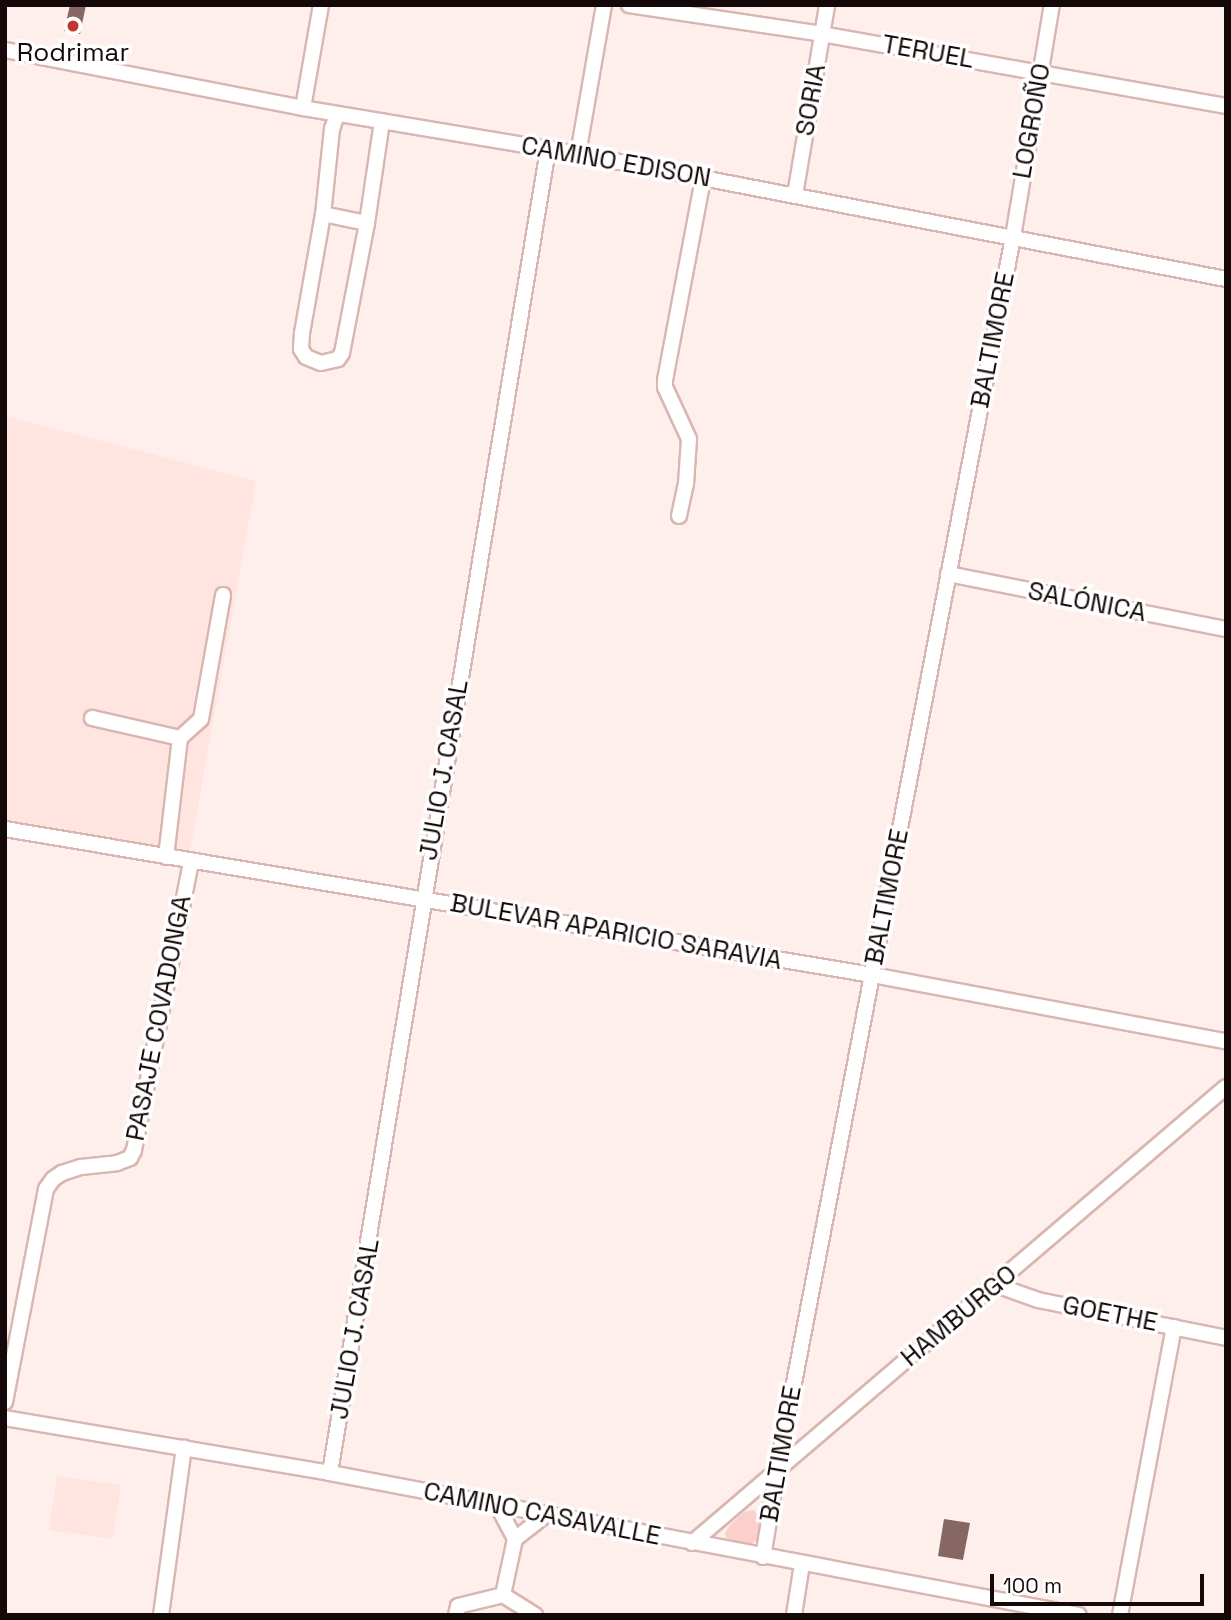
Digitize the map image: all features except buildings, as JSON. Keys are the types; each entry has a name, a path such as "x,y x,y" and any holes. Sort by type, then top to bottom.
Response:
{"street":[{"path":"303,108 321,5"},
{"path":"578,154 604,5"},
{"name":"TERUEL","path":"629,5 1041,71 1226,106"},
{"name":"SORIA","path":"795,195 827,5"},
{"name":"LOGROÑO","path":"1013,237 1052,5"},
{"name":"CAMINO EDISON","path":"5,50 303,108 578,154 1226,279"},
{"path":"337,114 332,129 323,214 301,349 306,357 321,363 338,359 342,353 367,223 382,121"},
{"name":"JULIO J. CASAL","path":"330,1473 425,913 422,899 548,149"},
{"path":"679,516 686,484 689,439 665,387 665,380 704,178"},
{"path":"323,214 367,223"},
{"name":"BALTIMORE","path":"763,1557 1013,237"},
{"name":"SALÓNICA","path":"948,574 1226,629"},
{"path":"166,857 180,738 201,719 223,595"},
{"path":"92,718 180,738"},
{"name":"BULEVAR APARICIO SARAVIA","path":"5,829 872,975 1226,1041"},
{"name":"PASAJE COVADONGA","path":"5,1402 46,1189 53,1179 62,1173 81,1167 117,1163 130,1158 134,1150 191,862"},
{"name":"HAMBURGO","path":"692,1543 1226,1087"},
{"name":"GOETHE","path":"996,1285 1038,1300 1226,1338"},
{"path":"1120,1615 1174,1327"},
{"name":"CAMINO CASAVALLE","path":"5,1418 330,1473 1079,1615"},
{"path":"161,1615 184,1448"},
{"path":"497,1505 515,1539 503,1595"},
{"path":"515,1539 546,1515"},
{"path":"794,1615 802,1564"},
{"path":"456,1615 458,1606 503,1595 535,1615"}],"shaded area":[{"path":"5,416 256,481 189,857 5,824"},
{"path":"57,1476 121,1485 113,1539 49,1530"},
{"path":"754,1510 760,1518 757,1540 749,1546 726,1538 725,1533 729,1526 744,1512"}],"place":[{"name":"Rodrimar","path":"73,26"}]}
